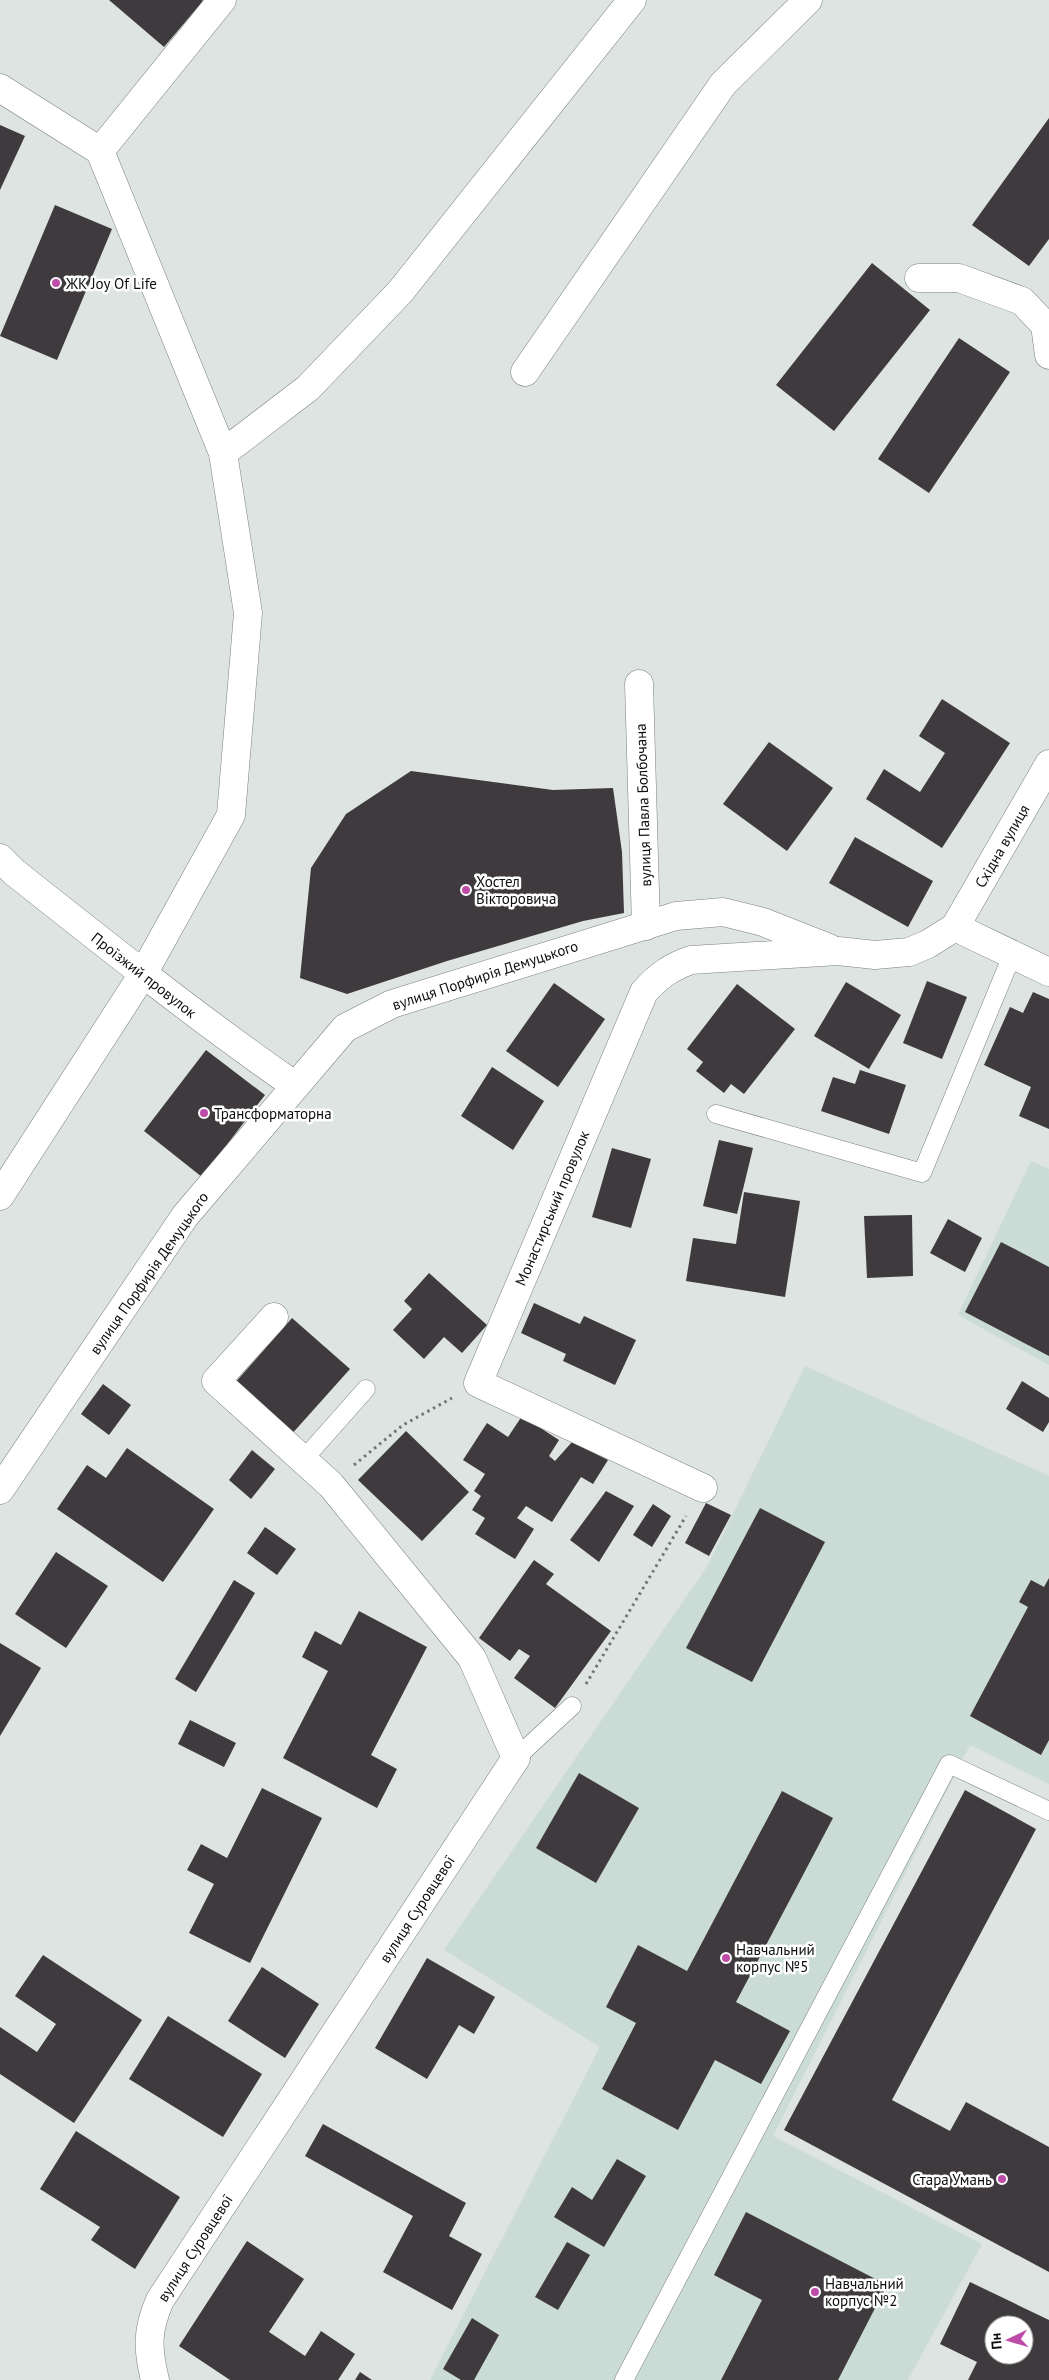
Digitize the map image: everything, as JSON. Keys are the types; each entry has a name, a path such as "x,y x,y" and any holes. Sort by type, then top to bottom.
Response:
{"street":[{"path":"100,151 222,0"},
{"path":"223,452 308,388 400,292 632,0"},
{"path":"525,372 723,84 808,0"},
{"path":"0,88 100,151 223,452 248,613 231,815 143,974 0,1196"},
{"path":"919,278 959,278 1022,301 1045,325 1049,355"},
{"name":"вулиця Павла Болбочана","path":"639,684 646,926"},
{"name":"Східна вулиця","path":"955,927 1049,764"},
{"name":"Проїзжий провулок","path":"0,858 14,872 214,1029 294,1085"},
{"name":"вулиця Порфирія Демуцького","path":"0,1490 185,1216 294,1085 345,1028 392,1004 676,916 723,912 763,922 838,951"},
{"path":"838,951 875,955 909,952 928,944 955,927 1013,953 1049,972"},
{"name":"Монастирський провулок","path":"478,1383 644,992 657,977 672,967 691,960 838,951"},
{"path":"274,1317 216,1381 331,1485 472,1658 516,1758"},
{"path":"478,1383 703,1488"},
{"name":"вулиця Суровцевої","path":"156,2380 150,2354 150,2323 160,2300 516,1758"}],"lane":[{"path":"716,1114 922,1174 1013,953"},
{"path":"304,1459 366,1389"},
{"path":"516,1758 572,1706"},
{"path":"624,2380 949,1764 1049,1811"}],"path":[{"path":"331,1485 403,1425 478,1383"},
{"path":"572,1706 703,1488"}],"shaded area":[{"path":"1031,1161 1049,1169 1049,1365 958,1315"},
{"path":"805,1366 1049,1476 1049,1784 970,1745 773,2136 982,2244 908,2380 430,2380 600,2047 444,1950 708,1565"}],"building":[{"path":"109,0 202,0 203,1 164,47"},
{"path":"1049,118 1049,239 1029,266 972,225"},
{"path":"0,125 25,136 0,190"},
{"name":"ЖК Joy Of Life","path":"55,205 112,229 57,360 0,336"},
{"path":"872,263 930,310 834,431 776,385"},
{"path":"959,338 1010,372 929,493 878,459"},
{"path":"942,699 1010,743 942,848 866,799 884,769 920,792 945,753 919,736"},
{"path":"769,742 833,788 787,851 723,804"},
{"name":"Хостел Вікторовича","path":"411,771 553,790 613,788 622,852 624,913 583,921 447,961 347,994 300,978 311,868 346,814"},
{"path":"855,837 933,881 908,927 829,883"},
{"path":"927,981 967,997 942,1059 903,1043"},
{"path":"846,982 901,1015 869,1069 814,1036"},
{"path":"554,983 605,1019 558,1087 506,1051"},
{"path":"737,984 795,1029 744,1094 731,1084 724,1093 696,1071 703,1062 687,1049"},
{"path":"1033,992 1049,999 1049,1129 1019,1116 1031,1087 984,1065 1010,1007 1023,1013"},
{"name":"Трансформаторна","path":"206,1050 265,1095 202,1177 144,1131"},
{"path":"492,1067 544,1101 513,1150 461,1116"},
{"path":"860,1070 906,1085 889,1134 821,1111 833,1077 855,1084"},
{"path":"719,1140 753,1148 737,1214 703,1206"},
{"path":"612,1148 651,1159 631,1228 592,1217"},
{"path":"744,1192 800,1201 785,1297 686,1281 693,1238 736,1244"},
{"path":"912,1215 913,1276 867,1278 864,1216"},
{"path":"948,1219 982,1238 965,1272 930,1253"},
{"path":"1001,1242 1049,1267 1049,1356 965,1312"},
{"path":"429,1273 487,1325 462,1353 444,1337 424,1359 393,1330 412,1309 404,1301"},
{"path":"534,1303 580,1324 584,1316 636,1340 615,1385 563,1361 566,1354 521,1333"},
{"path":"292,1318 350,1369 290,1436 233,1385"},
{"path":"1022,1381 1049,1398 1049,1422 1043,1432 1006,1409"},
{"path":"103,1384 131,1405 109,1435 81,1414"},
{"path":"522,1416 559,1440 549,1456 555,1461 572,1442 608,1460 593,1484 581,1477 552,1522 526,1506 517,1518 534,1529 515,1559 475,1534 485,1518 472,1510 481,1496 474,1491 485,1474 463,1460 487,1423 508,1437"},
{"path":"406,1431 469,1492 422,1541 358,1480"},
{"path":"127,1448 214,1509 163,1582 57,1509 87,1465 106,1478"},
{"path":"252,1450 275,1469 251,1499 229,1480"},
{"path":"606,1491 634,1506 599,1562 570,1540"},
{"path":"706,1503 731,1515 709,1556 685,1543"},
{"path":"653,1504 671,1516 652,1547 633,1535"},
{"path":"760,1508 825,1542 752,1682 686,1648"},
{"path":"265,1527 296,1549 277,1575 247,1553"},
{"path":"56,1552 108,1586 66,1648 15,1614"},
{"path":"534,1560 554,1574 546,1584 611,1631 555,1708 514,1678 530,1656 519,1649 510,1661 479,1638"},
{"path":"1049,1578 1049,1740 1041,1755 970,1716 1028,1607 1019,1602 1031,1580 1044,1587"},
{"path":"234,1580 255,1593 196,1692 175,1679"},
{"path":"359,1611 427,1647 371,1755 397,1769 377,1808 283,1758 328,1671 302,1657 315,1631 341,1645"},
{"path":"0,1643 41,1668 0,1736"},
{"path":"190,1720 236,1743 224,1767 178,1744"},
{"path":"579,1773 639,1808 596,1883 536,1848"},
{"path":"262,1788 322,1818 250,1963 189,1933 214,1884 187,1870 201,1844 227,1858"},
{"path":"965,1790 1036,1829 892,2100 950,2131 966,2102 1049,2147 1049,2272 784,2130"},
{"name":"Навчальний корпус №5","path":"782,1791 833,1818 736,2002 790,2031 761,2084 715,2060 678,2130 602,2089 636,2023 606,2007 638,1945 687,1971"},
{"path":"43,1955 142,2020 74,2123 0,2074 0,2027 37,2052 56,2024 15,1996"},
{"path":"427,1958 495,1997 474,2034 459,2025 427,2079 375,2048"},
{"path":"262,1967 319,2004 285,2058 228,2021"},
{"path":"168,2016 262,2074 223,2137 129,2079"},
{"path":"323,2124 466,2203 449,2236 482,2254 452,2310 383,2272 413,2216 305,2156"},
{"path":"76,2131 180,2197 135,2269 91,2240 100,2227 40,2189"},
{"path":"617,2159 646,2176 604,2247 554,2217 572,2187 592,2200"},
{"name":"Навчальний корпус №2","path":"746,2212 887,2285 838,2380 721,2380 762,2300 714,2275"},
{"path":"247,2241 304,2279 269,2332 305,2356 321,2331 355,2354 338,2380 230,2380 179,2346"},
{"path":"567,2242 590,2255 558,2310 535,2297"},
{"path":"970,2282 1049,2320 1049,2380 968,2380 977,2362 940,2344"},
{"path":"472,2318 499,2335 474,2380 461,2380 443,2369"},
{"path":"360,2372 372,2380 355,2380"}],"place":[{"name":"ЖК Joy Of Life","path":"56,283"},
{"name":"Хостел Вікторовича","path":"466,890"},
{"name":"Трансформаторна","path":"204,1113"},
{"name":"Навчальний корпус №5","path":"726,1958"},
{"name":"Стара Умань","path":"1002,2179"},
{"name":"Навчальний корпус №2","path":"815,2292"}]}
